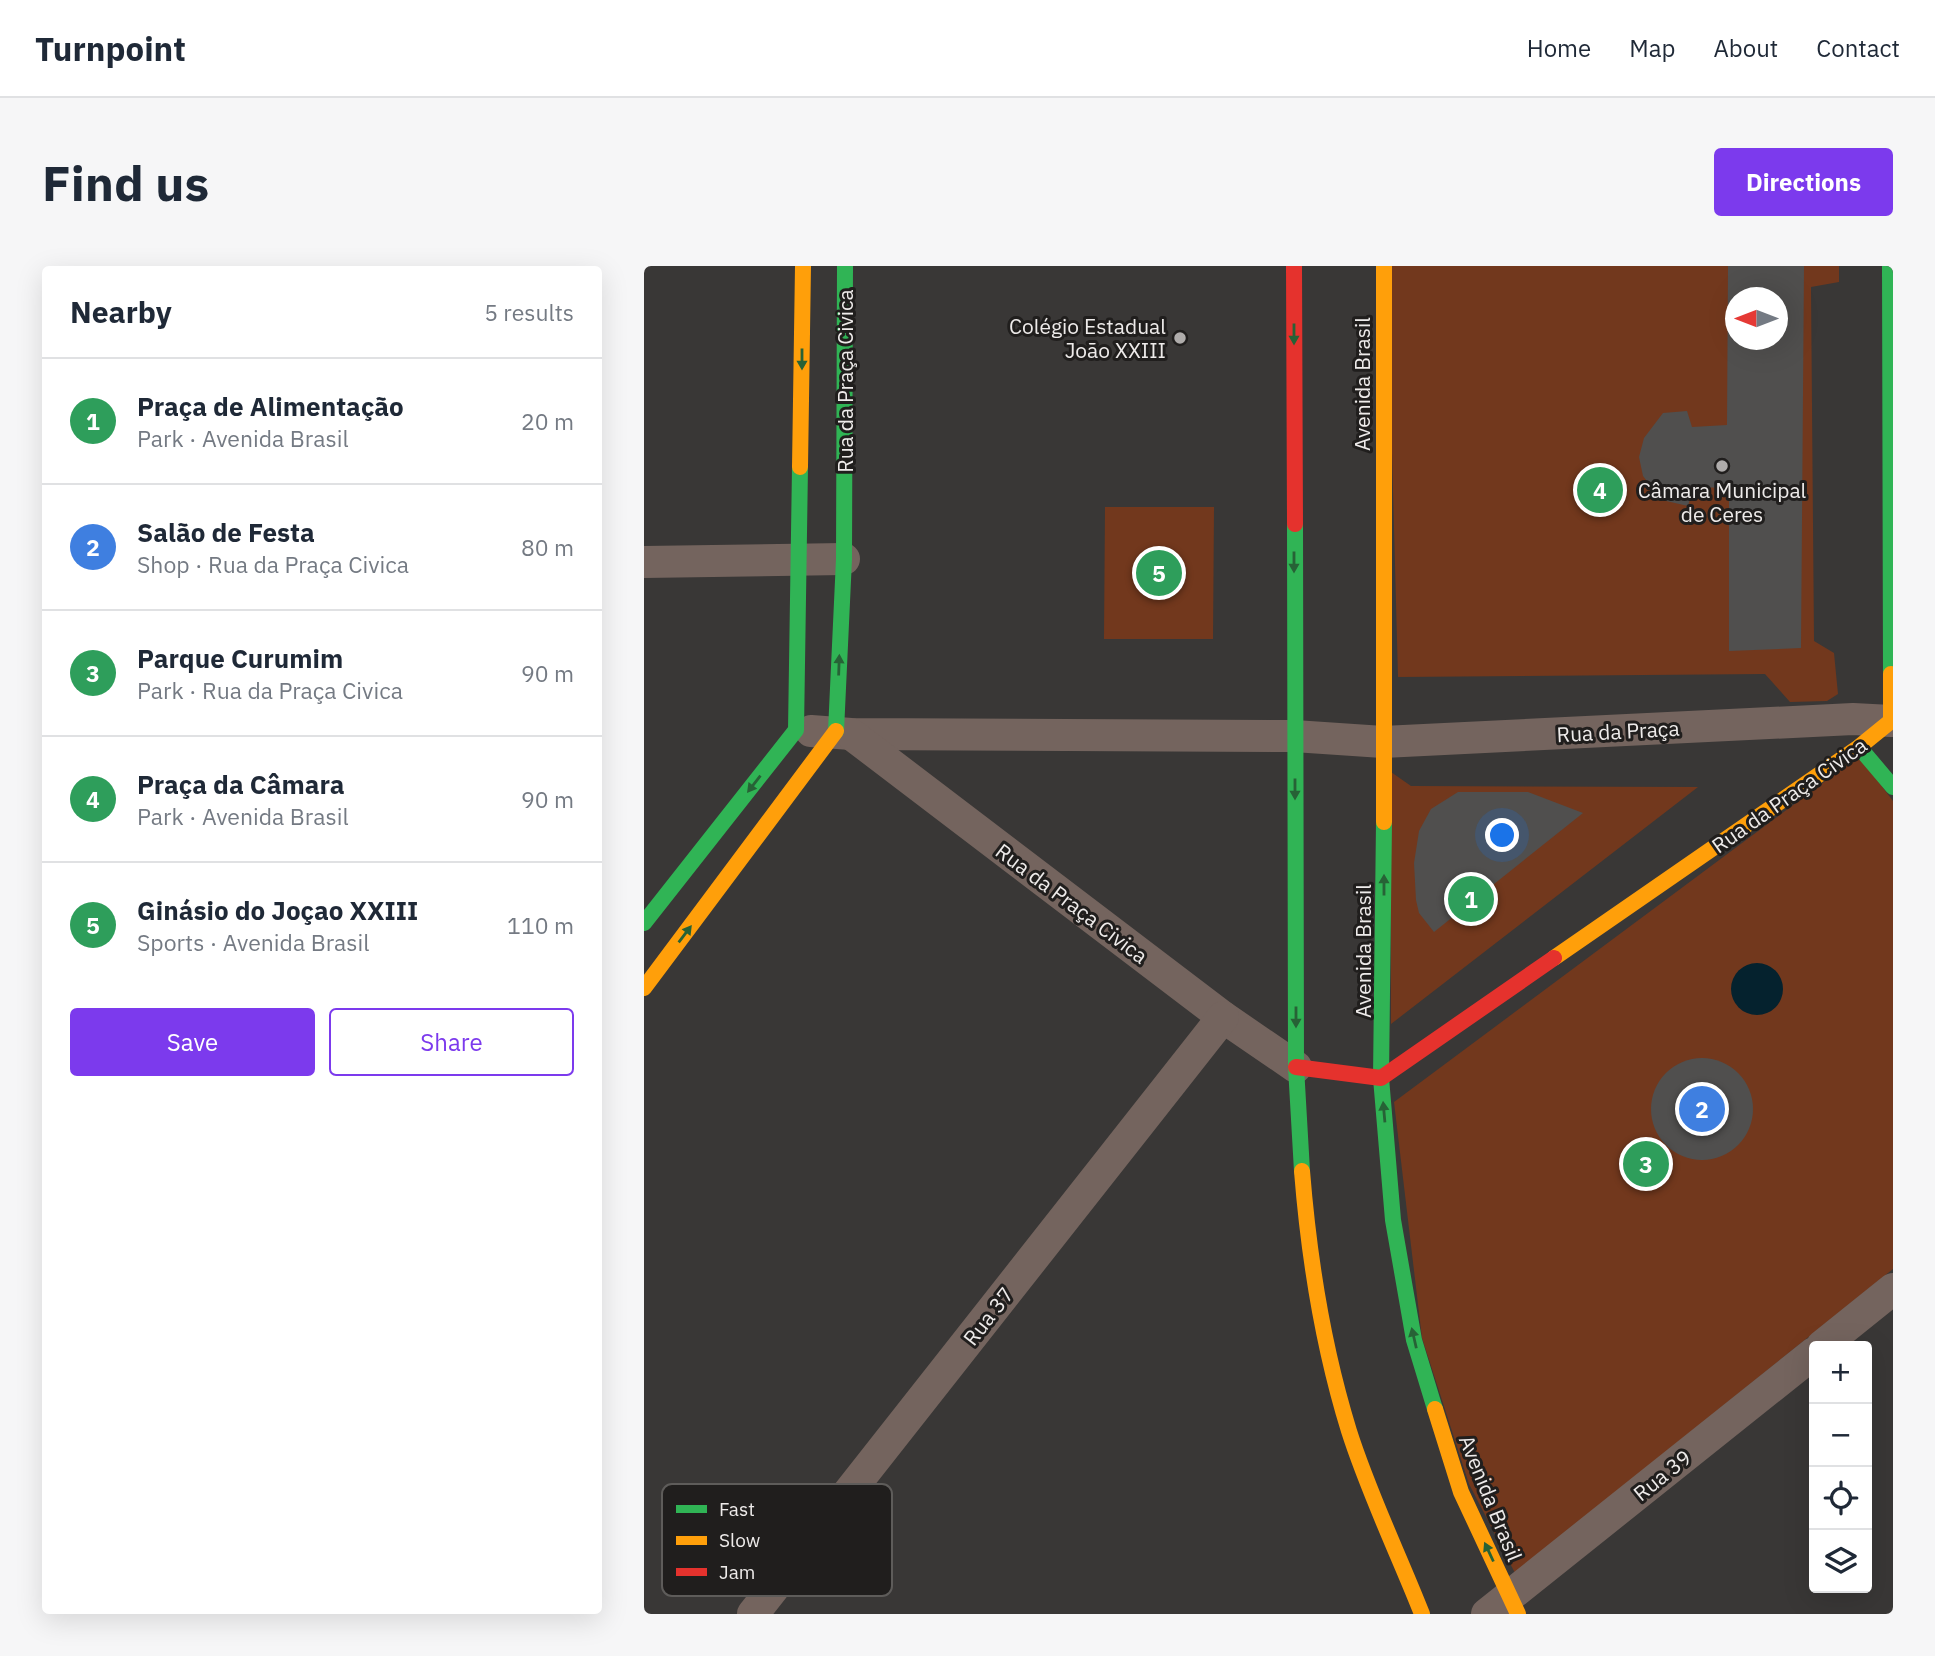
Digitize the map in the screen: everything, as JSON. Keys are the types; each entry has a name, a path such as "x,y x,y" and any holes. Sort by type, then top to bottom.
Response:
{"street":[{"name":"Rua da Praça Civica","path":"796,730 801,561 803,266"},
{"name":"Rua da Praça Civica","path":"845,266 844,734 1223,1017 1296,1067"},
{"path":"1294,266 1294,736 1299,1174 1317,1310 1350,1432 1422,1614"},
{"name":"Avenida Brasil","path":"1384,266 1384,1012 1381,1079 1393,1220 1414,1340 1461,1492 1505,1609"},
{"path":"1890,266 1892,722"},
{"path":"803,328 845,327"},
{"path":"644,562 844,559"},
{"name":"Rua da Praça","path":"1294,736 1383,742 1856,733 1892,722"},
{"path":"644,923 796,730 844,734 1294,736"},
{"name":"Rua da Praça Civica","path":"1381,1079 1856,733"},
{"path":"1856,733 1893,786"},
{"path":"644,988 844,734"},
{"name":"Rua 37","path":"855,1484 1223,1017"},
{"path":"1296,1067 1381,1079"},
{"path":"1828,1341 1893,1289"},
{"name":"Rua 39","path":"1505,1609 1809,1357"},
{"name":"Rua 37","path":"753,1614 767,1596"}],"shaded area":[{"path":"1387,266 1839,266 1839,282 1811,287 1814,641 1834,653 1838,694 1827,701 1790,702 1765,674 1398,677"},
{"path":"1105,507 1214,507 1213,639 1104,639"},
{"path":"1859,756 1893,801 1893,1269 1515,1573 1469,1484 1422,1338 1394,1102"},
{"path":"1391,772 1411,786 1698,787 1391,1024"}],"water":[{"path":"1757,963 1767,965 1775,971 1781,979 1781,999 1775,1007 1767,1013 1757,1015 1747,1013 1739,1007 1733,999 1731,989 1733,979 1739,971 1747,965"}],"building":[{"name":"Câmara Municipal de Ceres","path":"1728,266 1804,266 1801,648 1729,651 1729,488 1693,487 1688,506 1662,500 1643,476 1639,457 1644,438 1663,413 1687,411 1692,427 1727,425 1727,350 1788,350 1788,287 1728,287"},
{"path":"1458,792 1528,792 1583,813 1434,932 1419,913 1416,900 1414,863 1419,831 1431,809"},
{"path":"1702,1058 1721,1062 1738,1073 1749,1090 1753,1109 1749,1128 1738,1145 1721,1156 1702,1160 1683,1156 1666,1145 1655,1128 1651,1109 1655,1090 1666,1073 1683,1062"}],"traffic: fast":[{"path":"836,731 844,559 845,266"},
{"path":"1890,266 1891,674"},
{"path":"644,923 796,730 800,467"},
{"path":"1295,524 1296,1067 1302,1171"},
{"path":"1859,747 1893,787"},
{"path":"1384,822 1381,1078 1393,1220 1414,1340 1435,1409"}],"traffic: slow":[{"path":"800,467 803,266"},
{"path":"1384,266 1384,822"},
{"path":"1554,958 1859,747 1891,721 1891,674"},
{"path":"644,988 836,731"},
{"path":"1302,1171 1318,1302 1340,1399 1365,1478 1422,1614"},
{"path":"1435,1409 1461,1492 1518,1614"}],"traffic: jam":[{"path":"1294,266 1295,524"},
{"path":"1296,1067 1381,1078 1554,958"}],"place":[{"name":"Colégio Estadual João XXIII","path":"1180,338"},
{"name":"Câmara Municipal de Ceres","path":"1722,466"},
{"name":"Praça da Câmara","path":"1600,490"},
{"name":"Ginásio do Joçao XXIII","path":"1159,573"},
{"name":"Praça de Alimentação","path":"1471,899"},
{"name":"Salão de Festa","path":"1702,1109"},
{"name":"Parque Curumim","path":"1646,1164"}]}
